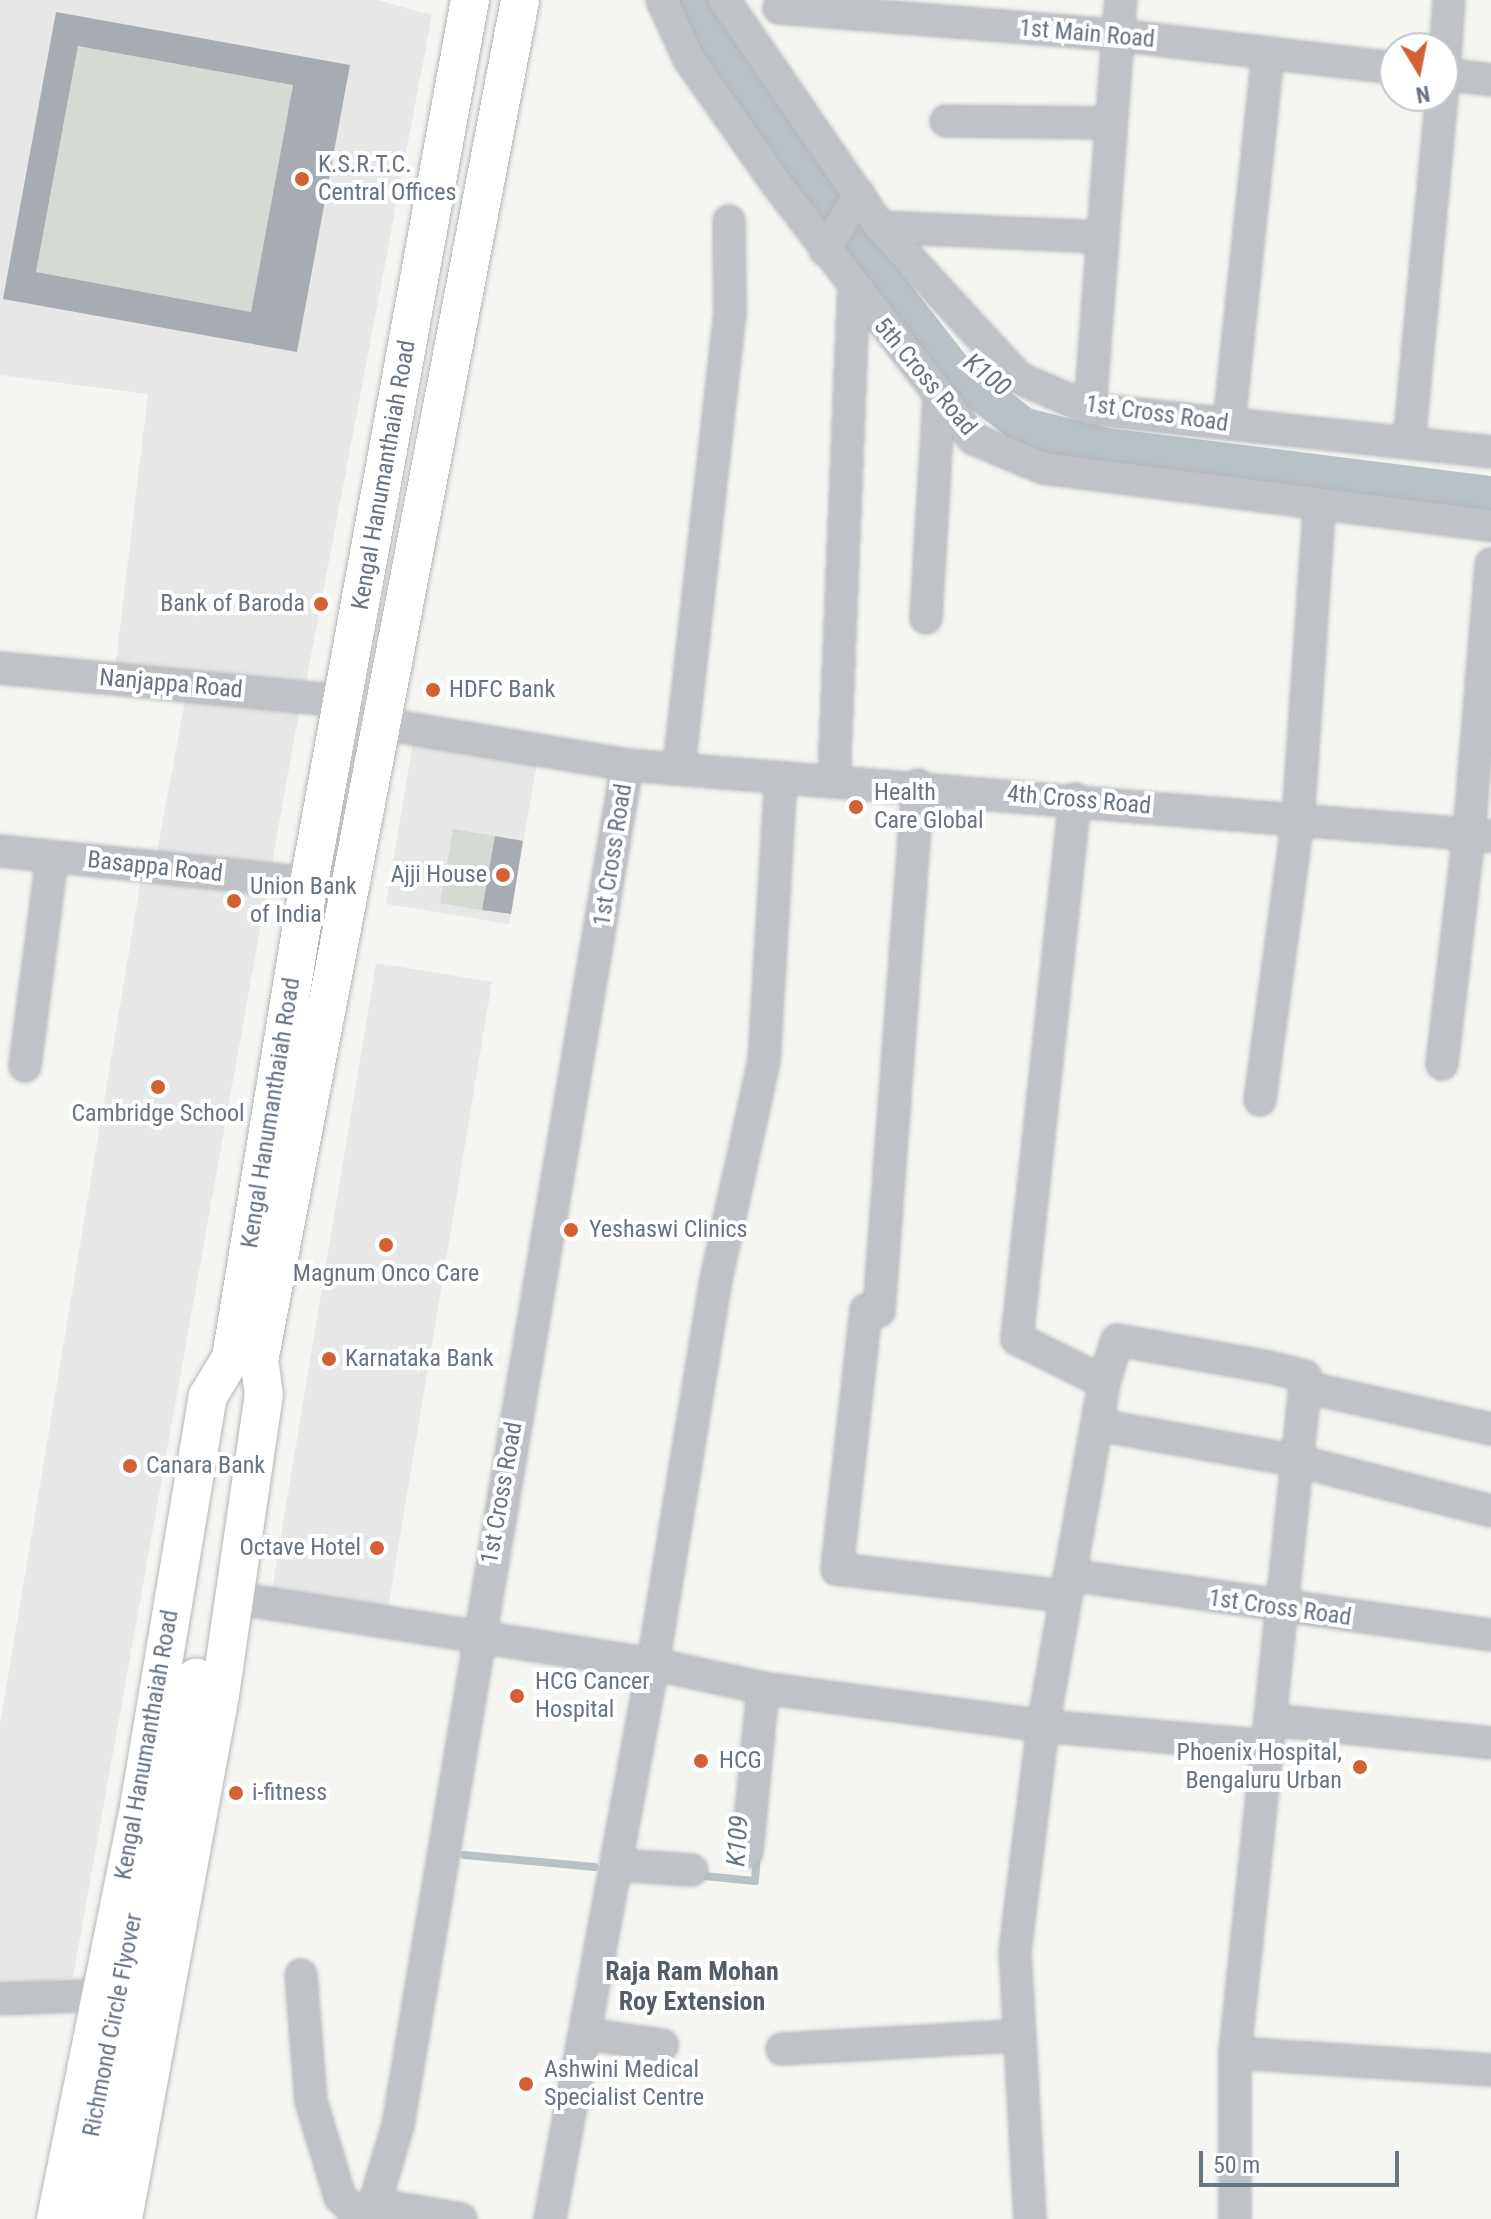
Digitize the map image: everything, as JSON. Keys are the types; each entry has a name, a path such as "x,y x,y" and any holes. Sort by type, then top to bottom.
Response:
{"main road":[{"name":"Kengal Hanumanthaiah Road","path":"123,2219 234,1598 264,1395 245,1360 309,883 470,0"},
{"name":"Kengal Hanumanthaiah Road","path":"56,2219 137,1819 208,1396 245,1360 383,724 520,0"},
{"name":"Richmond Circle Flyover","path":"94,2219 245,1360"},
{"name":"Richmond Circle Flyover","path":"76,2219 238,1408"}],"street":[{"name":"5th Cross Road","path":"662,0 689,59 828,245 854,289 939,400 974,439 1043,468 1319,508 1491,525"},
{"name":"1st Cross Road","path":"724,0 774,70 855,200 1019,378 1090,409 1491,452"},
{"path":"1090,409 1109,123 1121,0"},
{"path":"1447,32 1449,0"},
{"path":"774,70 780,4"},
{"name":"1st Main Road","path":"780,4 1117,35 1379,66"},
{"path":"1229,424 1268,54"},
{"path":"1459,82 1491,80"},
{"path":"1409,443 1440,112"},
{"path":"946,121 1109,123"},
{"path":"828,245 855,200"},
{"path":"679,767 730,315 729,221"},
{"path":"880,227 1102,237"},
{"path":"834,780 854,289"},
{"path":"926,618 939,400"},
{"path":"1260,1100 1298,820 1319,508"},
{"path":"1442,1064 1480,835 1491,564"},
{"name":"Nanjappa Road","path":"0,668 342,701"},
{"name":"4th Cross Road","path":"383,724 627,765 781,778 918,785 1480,835"},
{"name":"1st Cross Road","path":"371,2214 398,2125 476,1636 584,1047 627,765"},
{"path":"550,2219 653,1664 715,1284 764,1062 781,778"},
{"name":"1st Cross Road","path":"918,785 879,1311 866,1310 837,1569 1067,1586 1491,1635"},
{"path":"1075,799 1017,1339 1104,1382"},
{"name":"Basappa Road","path":"0,851 309,883"},
{"path":"25,1066 52,857"},
{"path":"1030,2219 1015,1951 1043,1726 1104,1382 1117,1340 1305,1376 1235,2053 1235,2219"},
{"path":"1305,1387 1491,1429"},
{"path":"1098,1425 1298,1461 1491,1511"},
{"path":"234,1598 653,1664 763,1688 1043,1726 1491,1743"},
{"path":"747,1852 763,1688"},
{"path":"616,1865 692,1870"},
{"path":"301,1975 311,2101 340,2197 371,2214 461,2219"},
{"path":"0,1999 99,1995"},
{"path":"585,2034 662,2045"},
{"path":"782,2049 1018,2036"},
{"path":"1235,2053 1491,2070"}],"shaded area":[{"path":"0,0 377,0 432,15 305,688 115,670 148,394 0,375"},
{"path":"78,46 293,85 251,312 36,272"},
{"path":"187,690 301,701 272,863 157,852"},
{"path":"413,742 537,763 509,924 386,904"},
{"path":"453,829 495,836 482,910 440,903"},
{"path":"141,880 267,890 73,1977 0,1987 0,1725"},
{"path":"376,963 492,982 388,1609 272,1590"}],"water":[{"name":"K100","path":"673,0 716,0 855,213 971,362 1032,409 1108,428 1491,476 1491,518 1085,466 1012,441 944,388 714,80"}],"building":[{"name":"K.S.R.T.C. Central Offices","path":"56,12 350,65 297,352 3,299","holes":["78,46 293,85 251,312 36,272"]},
{"name":"Ajji House","path":"495,836 523,841 511,914 482,910"}],"waterway":[{"name":"K109","path":"694,1875 755,1881 757,1852"},
{"name":"K109","path":"464,1855 594,1867"}],"place":[{"name":"K.S.R.T.C. Central Offices","path":"302,179"},
{"name":"Bank of Baroda","path":"321,604"},
{"name":"HDFC Bank","path":"433,690"},
{"name":"Health Care Global","path":"856,807"},
{"name":"Ajji House","path":"503,875"},
{"name":"Union Bank of India","path":"234,901"},
{"name":"Cambridge School","path":"158,1087"},
{"name":"Yeshaswi Clinics","path":"571,1230"},
{"name":"Magnum Onco Care","path":"386,1245"},
{"name":"Karnataka Bank","path":"329,1359"},
{"name":"Canara Bank","path":"130,1466"},
{"name":"Octave Hotel","path":"377,1548"},
{"name":"HCG Cancer Hospital","path":"517,1696"},
{"name":"HCG","path":"701,1761"},
{"name":"Phoenix Hospital, Bengaluru Urban","path":"1360,1767"},
{"name":"i-fitness","path":"236,1793"},
{"name":"Ashwini Medical Specialist Centre","path":"526,2084"}],"district":[{"name":"Raja Ram Mohan Roy Extension","path":"692,1987"}]}
